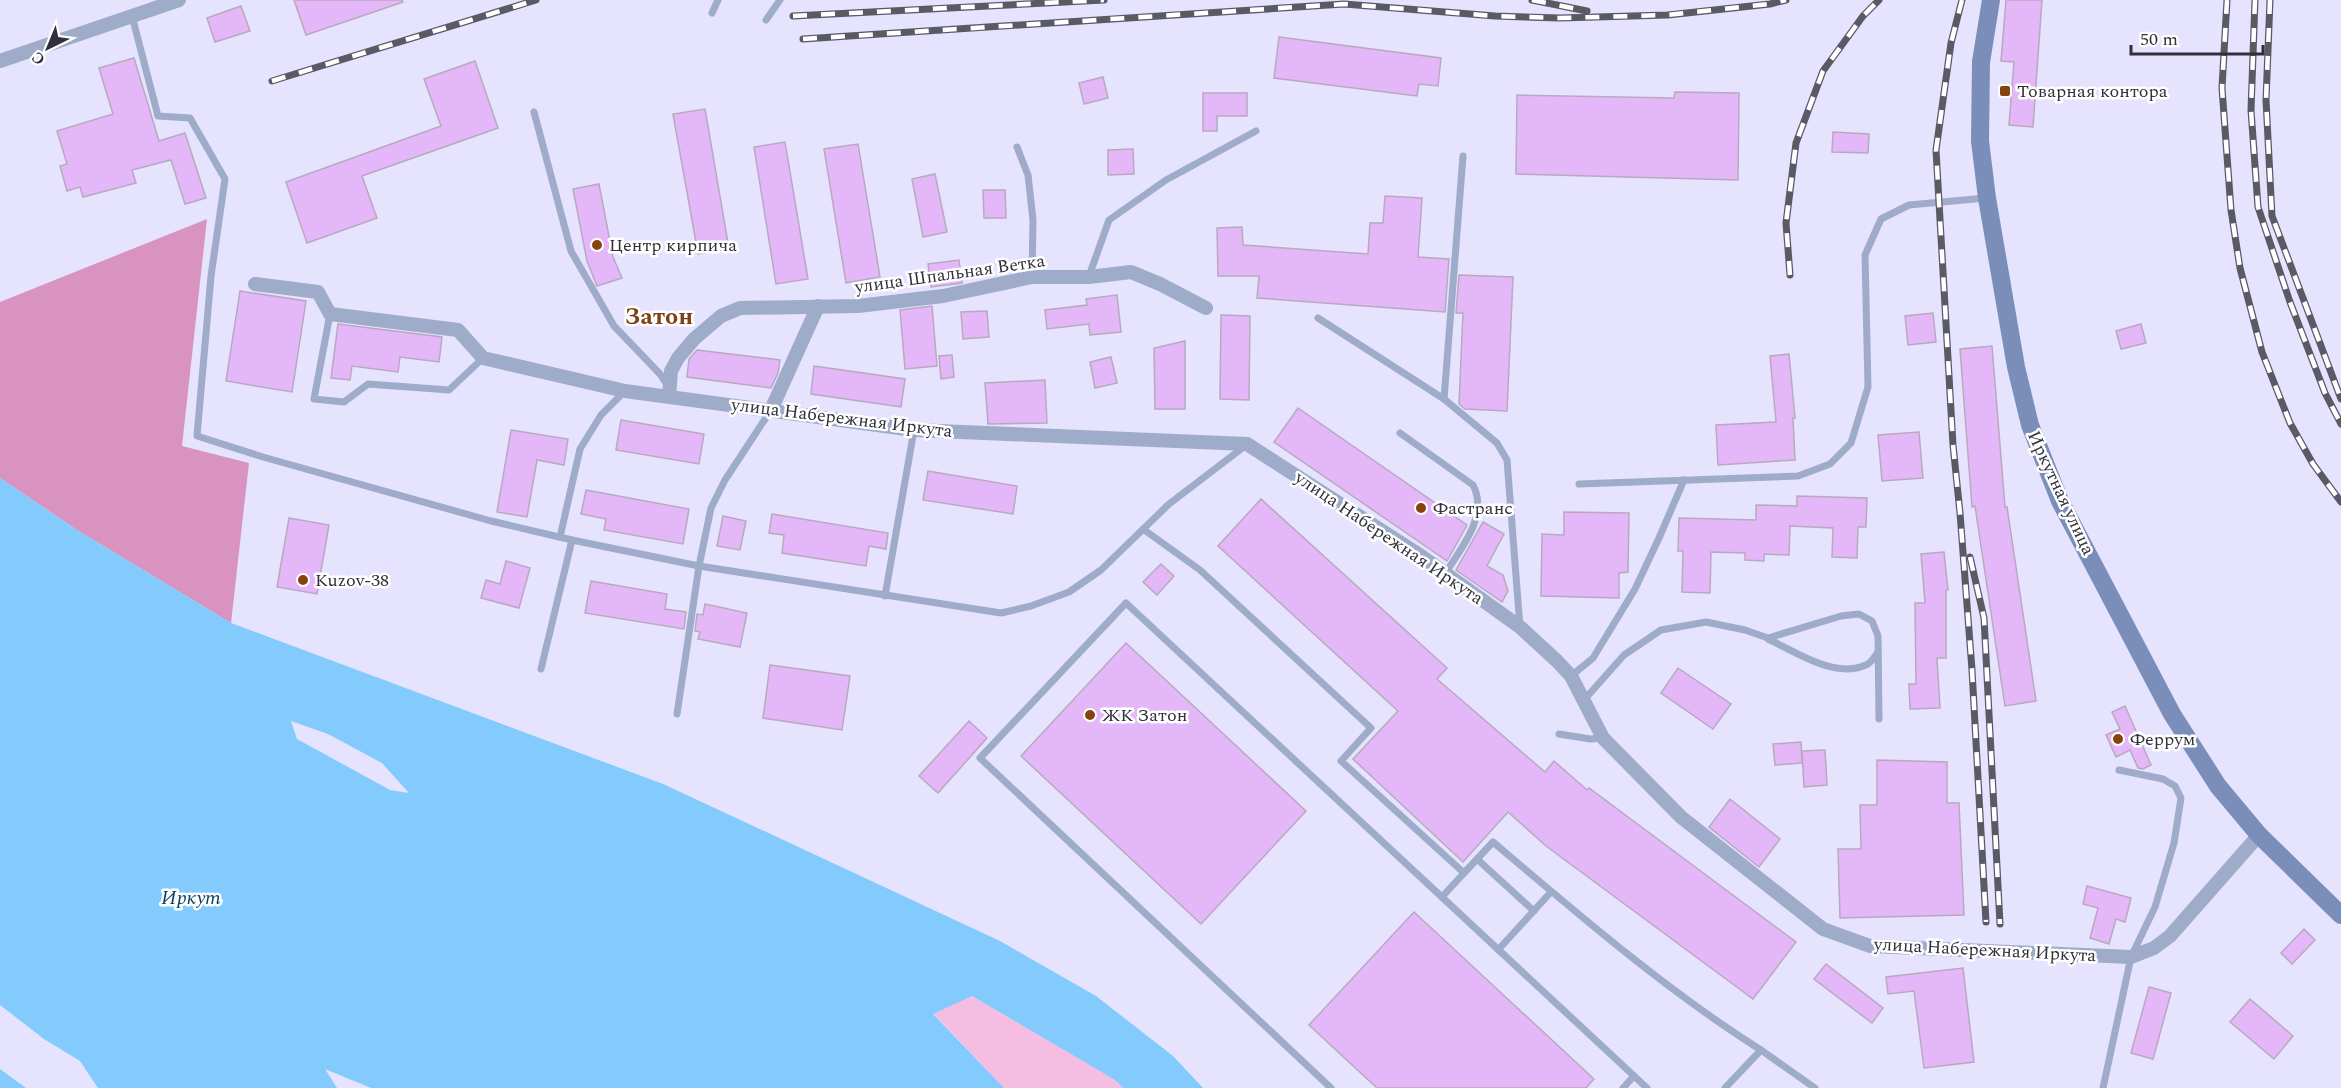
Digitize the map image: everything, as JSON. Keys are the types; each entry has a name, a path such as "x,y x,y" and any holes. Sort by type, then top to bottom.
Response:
{"main road":[{"name":"Иркутная улица","path":"1991,0 1981,62 1980,141 1987,198 2016,367 2030,425 2060,501 2172,714 2218,786 2259,835"},
{"path":"2259,835 2341,915"}],"street":[{"path":"0,61 179,0"},
{"name":"улица Шпальная Ветка","path":"669,392 671,371 678,358 694,339 721,316 740,308 858,306 943,296 1032,277 1089,277 1131,272 1161,284 1206,308"},
{"path":"255,284 318,292 330,314 458,330 483,358"},
{"path":"771,410 818,306"},
{"name":"улица Набережная Иркута","path":"483,358 625,391 669,392 771,410 914,430 1247,444 1445,574 1520,627 1571,676 1603,738 1681,817 1823,929 1870,946 2131,957 2154,948 2170,936 2259,835"}],"lane":[{"path":"712,13 718,0"},
{"path":"766,20 780,0"},
{"path":"132,15 158,116 190,118 225,179 211,276 197,436 262,457 572,540 699,566 1001,613 1031,606 1069,592 1101,570 1169,504 1247,444"},
{"path":"534,112 571,251 614,327 660,374 669,392"},
{"path":"1089,277 1109,220 1166,180 1256,131"},
{"path":"1017,147 1028,176 1033,220 1032,277"},
{"path":"1444,399 1463,156"},
{"path":"1579,484 1798,476 1830,464 1851,442 1868,387 1865,255 1881,219 1909,205 1987,198"},
{"path":"330,314 314,399 344,402 368,384 449,390 483,358"},
{"path":"1318,318 1444,399 1497,443 1507,460 1520,627"},
{"path":"560,537 580,449 601,415 625,391"},
{"path":"677,714 699,566 711,508 725,480 771,410"},
{"path":"885,596 914,430"},
{"path":"1400,433 1473,485 1479,496 1478,516 1445,574"},
{"path":"1571,676 1593,658 1635,589 1684,480"},
{"path":"1143,529 1200,570 1371,728 1341,761 1464,873"},
{"path":"541,669 572,540"},
{"path":"1331,1088 980,758 1126,603 1647,1088"},
{"path":"1768,638 1841,616 1859,615 1872,621 1878,636 1879,719"},
{"path":"1584,700 1624,655 1661,630 1706,622 1745,630 1768,638 1821,664 1846,669 1867,665 1878,651"},
{"path":"1559,734 1590,739 1603,738"},
{"path":"2103,1088 2131,957 2155,907 2174,843 2181,798 2175,786 2163,778 2119,770"},
{"path":"1442,897 1493,842 1551,892 1690,1000 1815,1088"},
{"path":"1478,859 1534,911"},
{"path":"1498,950 1551,892"},
{"path":"1725,1088 1761,1050"},
{"path":"1623,1088 1635,1076"}],"shaded area":[{"path":"207,219 182,446 249,463 231,623 77,530 0,478 0,302"},
{"path":"972,996 1115,1080 1123,1088 1004,1088 933,1013"}],"water":[{"name":"Иркут","path":"0,478 77,530 231,623 663,784 1000,941 1096,996 1173,1056 1203,1088 1123,1088 1115,1080 972,996 933,1014 1004,1088 371,1088 325,1069 337,1088 98,1088 80,1061 44,1039 0,1005","holes":["291,721 328,734 382,763 409,793 390,790 297,739"]},
{"path":"0,1069 26,1088 0,1088"}],"building":[{"path":"294,0 402,0 403,2 306,35"},
{"path":"2006,0 2042,0 2033,127 2009,125 2014,62 2001,61"},
{"path":"241,6 250,31 215,42 207,18"},
{"path":"1279,37 1441,58 1438,86 1419,84 1417,96 1274,78"},
{"path":"134,58 159,141 185,133 206,198 185,204 171,160 132,170 136,183 83,197 80,187 67,191 60,166 67,164 57,131 113,114 99,68"},
{"path":"475,61 498,128 362,176 377,218 307,243 286,182 441,126 424,79"},
{"path":"1103,77 1108,98 1084,104 1079,83"},
{"path":"1675,92 1739,93 1738,180 1516,174 1517,95 1674,98"},
{"path":"1203,93 1247,93 1247,116 1217,116 1217,131 1203,131"},
{"path":"705,109 729,249 698,254 673,114"},
{"path":"1833,132 1869,134 1868,153 1832,152"},
{"path":"785,142 808,279 776,284 754,147"},
{"path":"858,144 880,277 846,283 824,149"},
{"path":"1133,149 1134,174 1108,175 1108,150"},
{"path":"935,174 947,232 923,237 912,179"},
{"path":"599,184 613,257 622,278 597,286 587,261 573,189"},
{"path":"983,190 1005,190 1006,218 984,218"},
{"path":"1385,196 1422,198 1418,257 1449,259 1445,312 1257,298 1259,276 1218,276 1217,228 1242,227 1243,245 1368,254 1370,223 1383,223"},
{"path":"959,260 962,283 931,287 928,264"},
{"path":"1459,275 1513,277 1507,411 1465,409 1459,404 1463,313 1456,313"},
{"path":"240,291 306,301 292,392 226,381"},
{"path":"1117,295 1121,332 1090,335 1089,324 1047,329 1045,310 1087,305 1086,299"},
{"path":"932,306 937,366 905,369 900,310"},
{"path":"987,311 989,337 963,339 961,312"},
{"path":"1933,313 1936,342 1908,345 1905,316"},
{"path":"1221,315 1250,316 1249,400 1220,399"},
{"path":"338,324 442,337 439,362 400,357 398,372 352,366 350,380 331,378"},
{"path":"2141,324 2146,343 2121,349 2116,331"},
{"path":"1185,341 1185,409 1155,409 1154,348"},
{"path":"1992,346 2005,507 2007,507 2036,701 2005,706 1975,506 1972,507 1960,349"},
{"path":"697,350 780,360 778,373 771,388 687,377 689,359"},
{"path":"1789,354 1795,418 1793,418 1795,460 1718,465 1716,425 1776,422 1770,356"},
{"path":"952,355 954,377 941,379 939,356"},
{"path":"1111,357 1117,383 1095,388 1090,362"},
{"path":"814,366 905,379 901,407 811,394"},
{"path":"1045,380 1047,423 988,424 985,383"},
{"path":"1298,408 1467,525 1447,561 1274,442"},
{"path":"621,420 704,434 699,464 616,450"},
{"path":"511,430 568,439 564,465 537,460 527,517 497,512"},
{"path":"1919,432 1923,478 1882,481 1878,435"},
{"path":"928,471 1017,486 1013,514 923,500"},
{"path":"586,490 689,509 683,544 604,530 606,519 581,514"},
{"path":"1797,496 1867,498 1866,527 1858,527 1857,558 1832,557 1833,528 1790,526 1789,555 1764,554 1764,561 1745,560 1745,553 1711,552 1710,593 1682,592 1683,551 1678,551 1679,518 1756,520 1756,505 1797,506"},
{"path":"1261,499 1447,668 1437,679 1545,772 1554,761 1587,790 1589,788 1796,942 1753,999 1546,846 1508,812 1463,862 1353,759 1398,711 1218,546"},
{"path":"1564,512 1629,513 1628,572 1619,573 1619,598 1541,596 1542,534 1564,535"},
{"path":"772,514 888,533 886,549 869,546 866,566 782,553 784,535 769,533"},
{"path":"723,516 746,521 740,550 717,546"},
{"path":"289,518 329,525 317,594 277,587"},
{"path":"1483,522 1504,534 1487,566 1503,575 1508,591 1502,602 1456,570"},
{"path":"1944,552 1948,590 1946,590 1946,658 1937,658 1940,708 1910,709 1909,684 1916,684 1915,603 1925,603 1921,554"},
{"path":"506,561 530,568 519,608 481,598 486,580 500,584"},
{"path":"1161,564 1174,576 1157,595 1143,582"},
{"path":"591,581 667,594 665,609 686,612 684,629 585,613"},
{"path":"705,604 747,613 740,647 698,639 700,632 695,631 697,614 703,615"},
{"path":"1126,643 1306,811 1201,924 1021,756"},
{"path":"770,665 850,676 842,730 763,718"},
{"path":"1678,668 1731,704 1713,729 1661,693"},
{"path":"2125,706 2151,765 2143,769 2138,768 2130,750 2116,757 2106,735 2120,729 2112,712"},
{"path":"969,721 987,738 938,793 919,776"},
{"path":"1801,742 1802,763 1775,765 1773,744"},
{"path":"1825,750 1827,785 1804,787 1802,751"},
{"path":"1877,760 1947,762 1947,803 1959,803 1964,915 1840,918 1838,849 1861,849 1860,805 1877,805"},
{"path":"1730,799 1780,839 1759,867 1709,827"},
{"path":"2087,886 2131,898 2125,922 2116,919 2109,944 2090,938 2098,908 2083,904"},
{"path":"1414,912 1594,1079 1586,1088 1377,1088 1309,1025"},
{"path":"2304,929 2315,940 2292,964 2281,953"},
{"path":"1826,964 1883,1008 1872,1023 1814,979"},
{"path":"1963,968 1974,1062 1924,1068 1914,991 1888,994 1886,977"},
{"path":"2149,987 2171,993 2153,1059 2131,1053"},
{"path":"2250,999 2293,1036 2274,1059 2230,1022"}],"railway":[{"path":"272,81 536,0"},
{"path":"793,16 1104,0"},
{"path":"1532,0 1587,11"},
{"path":"803,39 1344,4 1495,16 1560,18 1668,15 1770,4 1786,0"},
{"path":"1790,275 1786,223 1796,143 1823,71 1863,16 1879,0"},
{"path":"1962,0 1951,43 1936,150 1953,445 1972,670 1986,922"},
{"path":"2227,0 2222,88 2231,210 2240,268 2262,352 2290,423 2313,464 2341,502"},
{"path":"2255,0 2251,110 2258,207 2290,302 2325,393 2341,424"},
{"path":"2270,0 2266,100 2272,216 2341,399"},
{"path":"1970,557 1984,618 2000,924"}],"place":[{"name":"Товарная контора","path":"2005,91"},
{"name":"Центр кирпича","path":"597,245"},
{"name":"Фастранс","path":"1421,508"},
{"name":"Kuzov-38","path":"303,580"},
{"name":"ЖК Затон","path":"1090,715"},
{"name":"Феррум","path":"2118,739"}],"district":[{"name":"Затон","path":"659,317"}]}
